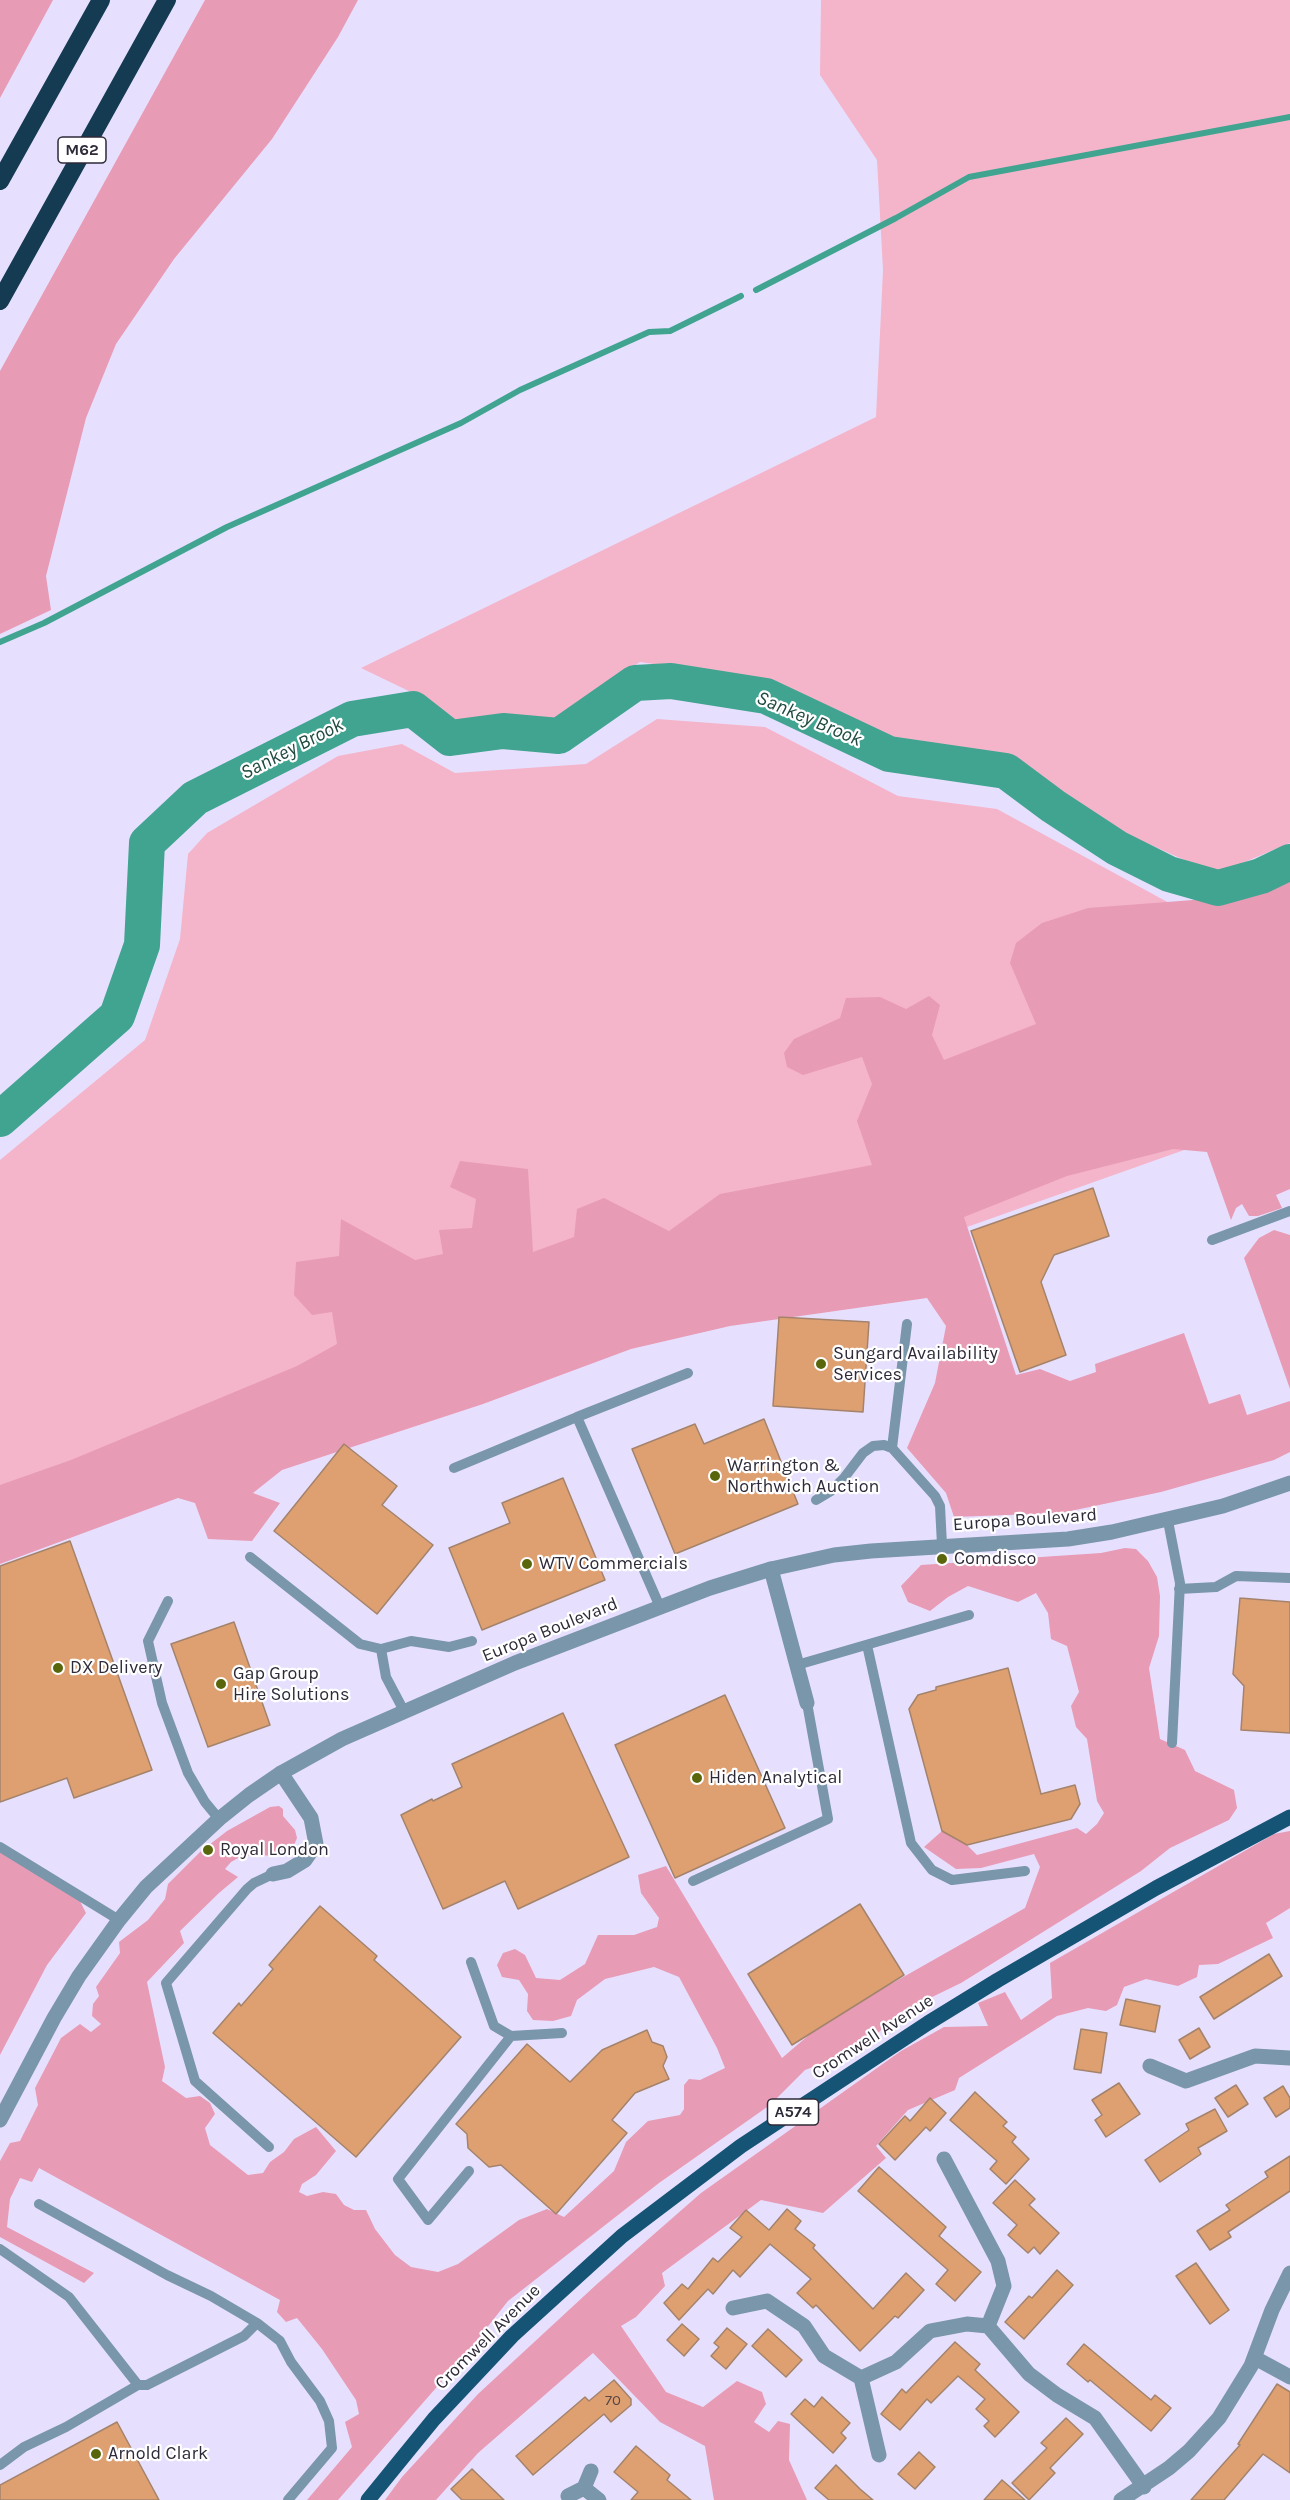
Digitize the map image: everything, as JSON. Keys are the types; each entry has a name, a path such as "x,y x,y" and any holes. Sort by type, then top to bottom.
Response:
{"highway":[{"path":"0,181 101,0"},
{"name":"M62","path":"0,301 167,0"}],"main road":[{"name":"Cromwell Avenue","path":"368,2500 434,2419 512,2336 622,2236 741,2146 928,2023 998,1980 1156,1888 1290,1816"}],"street":[{"name":"Europa Boulevard","path":"0,2120 64,2001 118,1920 146,1887 219,1819 281,1773 342,1739 515,1664 710,1588 771,1569 834,1555 942,1545 1068,1539 1168,1521 1223,1506 1290,1483"},
{"path":"771,1569 807,1703"},
{"path":"273,1874 297,1867 316,1844 310,1818 281,1773"},
{"path":"1150,2066 1186,2081 1255,2056 1290,2059"},
{"path":"944,2159 998,2261 1004,2286 988,2326"},
{"path":"1121,2500 1144,2487 1169,2468 1205,2435 1231,2401 1254,2358 1272,2310 1290,2272"},
{"path":"733,2308 767,2301 804,2326 825,2356 861,2378 879,2455"},
{"path":"861,2378 896,2361 930,2331 967,2324 988,2326 1029,2374 1058,2396 1095,2418 1144,2487"},
{"path":"1254,2358 1290,2377"},
{"path":"568,2496 584,2488 591,2471"},
{"path":"584,2488 599,2500"}],"lane":[{"path":"1212,1240 1290,1211"},
{"path":"892,1448 908,1324"},
{"path":"454,1468 688,1373"},
{"path":"577,1417 660,1607"},
{"path":"816,1500 831,1491 863,1453 873,1446 884,1445 892,1448 935,1496 940,1506 942,1545"},
{"path":"1168,1521 1179,1589 1172,1743"},
{"path":"250,1557 351,1639 370,1648 381,1649 411,1641 449,1647 472,1641"},
{"path":"1179,1589 1216,1587 1236,1576 1290,1578"},
{"path":"168,1601 148,1641 162,1703 188,1773 205,1802 219,1819"},
{"path":"797,1665 969,1615"},
{"path":"867,1645 911,1843 932,1870 951,1880 1025,1870"},
{"path":"381,1649 386,1677 404,1711"},
{"path":"693,1881 828,1819 807,1703"},
{"path":"0,1847 118,1920"},
{"path":"269,2147 195,2081 166,1983 247,1889 273,1874"},
{"path":"471,1962 494,2026 511,2036 562,2033"},
{"path":"469,2171 428,2220 398,2179 511,2036"},
{"path":"39,2204 256,2323 280,2341 291,2362 320,2401 329,2421 332,2448 288,2500"},
{"path":"0,2249 69,2297 138,2385"},
{"path":"0,2465 24,2447 66,2427 138,2385 147,2385 244,2336 256,2323"}],"shaded area":[{"path":"0,0 53,0 0,98"},
{"path":"205,0 358,0 338,37 272,139 174,259 116,344 86,418 46,576 51,610 0,634 0,371"},
{"path":"821,0 1290,0 1290,843 1216,874 1108,826 1012,759 886,739 769,681 640,662 555,719 450,720 415,694 361,668 876,417 883,270 877,160 820,75"},
{"path":"657,719 765,727 898,796 997,809 1215,928 1218,1138 953,1232 181,1467 0,1540 0,1160 145,1040 180,939 188,854 207,833 338,756 402,744 455,773 586,764"},
{"path":"1290,863 1290,1189 1276,1195 1282,1208 1258,1216 1249,1216 1242,1204 1236,1208 1231,1220 1207,1152 1173,1149 1067,1176 964,1217 1016,1375 1040,1369 1070,1381 1096,1372 1095,1364 1184,1333 1209,1404 1240,1394 1247,1415 1290,1401 1290,1452 1274,1460 1161,1492 1061,1513 954,1517 946,1493 907,1448 935,1383 946,1326 927,1298 730,1326 631,1349 483,1404 282,1470 253,1493 280,1503 252,1541 208,1539 195,1503 178,1498 0,1564 0,1485 71,1460 297,1366 337,1344 332,1312 312,1315 294,1295 296,1262 339,1256 341,1219 415,1260 443,1254 439,1230 472,1228 476,1199 450,1187 460,1161 528,1169 533,1252 574,1237 577,1209 604,1198 669,1231 720,1194 872,1165 857,1121 872,1084 862,1057 803,1075 787,1067 784,1053 794,1039 840,1018 846,998 880,997 906,1009 929,996 940,1005 932,1035 944,1060 1036,1024 1010,963 1016,943 1042,923 1088,908 1193,900 1261,880"},
{"path":"1274,1230 1290,1235 1290,1389 1244,1258 1259,1238"},
{"path":"1125,1548 1136,1549 1148,1561 1157,1577 1160,1596 1159,1636 1149,1668 1160,1739 1185,1750 1195,1771 1234,1790 1237,1808 1229,1820 1170,1848 1141,1871 961,1983 899,2013 878,2033 843,2056 805,2070 770,2105 659,2183 508,2301 470,2349 338,2500 307,2500 352,2447 345,2422 359,2414 356,2400 322,2349 297,2318 286,2322 277,2312 280,2300 39,2168 32,2182 20,2178 10,2199 7,2227 94,2273 84,2283 0,2237 0,2161 10,2143 20,2141 38,2105 35,2088 61,2038 80,2024 91,2032 101,2024 92,2016 93,2004 99,1996 96,1987 120,1953 119,1942 148,1920 165,1899 168,1884 200,1852 227,1831 270,1807 279,1806 283,1809 283,1816 295,1830 297,1838 294,1845 281,1856 253,1855 240,1857 231,1862 225,1869 238,1877 180,1931 184,1943 147,1982 165,2067 162,2081 186,2098 200,2096 210,2103 215,2114 205,2128 210,2145 248,2175 263,2173 270,2162 284,2152 294,2139 316,2127 336,2151 316,2175 302,2184 299,2192 307,2196 323,2192 336,2194 344,2205 354,2210 366,2210 375,2229 395,2255 411,2267 438,2272 458,2264 519,2220 547,2209 564,2217 614,2171 626,2142 648,2121 680,2115 684,2109 684,2085 689,2079 700,2080 725,2068 717,2048 679,1977 654,1967 605,1979 577,2000 571,2016 553,2021 533,2020 527,2011 528,1994 519,1980 502,1977 497,1965 503,1953 515,1949 525,1955 536,1978 560,1980 585,1964 598,1935 634,1935 657,1927 659,1918 641,1893 638,1875 666,1866 782,2058 824,2022 1025,1908 1040,1867 1034,1854 981,1868 956,1869 924,1847 942,1831 967,1845 977,1855 1077,1828 1086,1834 1097,1824 1104,1813 1097,1801 1087,1739 1076,1727 1071,1706 1079,1692 1067,1646 1051,1639 1048,1613 1036,1593 1018,1602 968,1586 948,1597 930,1611 908,1602 901,1586 921,1565 1101,1553"},
{"path":"1290,1831 1290,1908 1266,1923 1273,1938 1218,1964 1199,1965 1197,1977 1178,1986 1146,1979 1124,1987 1117,2005 1106,2011 1088,2008 1057,2016 959,2078 955,2090 908,2110 876,2146 886,2158 823,2213 761,2200 662,2273 665,2286 636,2317 621,2326 666,2392 703,2407 737,2381 762,2392 766,2404 754,2422 769,2432 778,2421 790,2424 789,2460 807,2500 714,2500 705,2446 660,2422 593,2353 478,2453 436,2500 385,2500 402,2477 478,2394 597,2284 701,2193 901,2051 944,2027 988,2026 978,2003 1005,1992 1021,2020 1052,1998 1050,1963 1274,1834"},
{"path":"0,1852 80,1901 86,1913 47,1965 0,2055"}],"building":[{"path":"1093,1188 1109,1236 1054,1255 1041,1282 1066,1355 1020,1372 971,1231"},
{"name":"Sungard Availability Services","path":"779,1317 869,1322 863,1412 773,1406"},
{"name":"Warrington & Northwich Auction","path":"764,1419 798,1504 675,1554 632,1449 695,1424 704,1444"},
{"path":"344,1444 397,1486 382,1505 433,1545 377,1614 274,1531"},
{"name":"WTV Commercials","path":"563,1478 605,1580 482,1630 449,1548 510,1523 502,1503"},
{"name":"DX Delivery","path":"70,1541 152,1770 74,1798 67,1778 0,1802 0,1566"},
{"path":"1240,1598 1290,1602 1290,1733 1241,1730 1244,1686 1233,1674"},
{"name":"Gap Group Hire Solutions","path":"234,1622 270,1725 208,1747 171,1644"},
{"path":"1008,1668 1041,1794 1075,1785 1080,1804 1071,1819 967,1845 942,1831 909,1709 918,1695 936,1690 936,1687"},
{"path":"725,1695 785,1828 675,1878 615,1745"},
{"path":"563,1713 629,1857 518,1909 505,1881 443,1909 401,1815 462,1787 452,1764"},
{"path":"860,1904 904,1975 792,2045 748,1974"},
{"path":"320,1906 377,1956 374,1960 461,2037 356,2157 213,2033 239,2003 241,2006 273,1969 269,1965"},
{"path":"1269,1954 1282,1976 1214,2019 1200,1997"},
{"path":"1126,1999 1160,2006 1155,2032 1120,2025"},
{"path":"1199,2028 1210,2047 1190,2059 1179,2040"},
{"path":"1081,2029 1107,2033 1101,2073 1074,2069"},
{"path":"647,2030 652,2042 663,2046 667,2057 663,2066 669,2079 635,2093 612,2120 627,2133 556,2214 501,2165 489,2167 468,2148 467,2134 456,2124 527,2044 570,2082 602,2050"},
{"path":"1119,2083 1140,2114 1106,2137 1095,2120 1102,2115 1092,2100"},
{"path":"1236,2085 1248,2104 1228,2117 1215,2098"},
{"path":"1283,2086 1290,2098 1290,2108 1276,2117 1264,2098"},
{"path":"975,2092 1007,2122 1003,2126 1016,2137 1012,2142 1029,2159 1006,2184 990,2169 997,2161 950,2120"},
{"path":"930,2098 946,2113 930,2131 926,2127 895,2160 879,2144 905,2116 910,2121"},
{"path":"1215,2109 1227,2131 1198,2148 1201,2154 1160,2182 1145,2160 1189,2130 1186,2124"},
{"path":"1290,2156 1290,2191 1228,2232 1231,2237 1210,2250 1197,2231 1230,2210 1226,2205 1268,2177 1265,2172"},
{"path":"879,2167 946,2227 939,2236 981,2272 955,2301 936,2284 948,2270 858,2191"},
{"path":"1015,2180 1035,2199 1029,2205 1059,2233 1040,2254 1034,2247 1028,2253 1008,2235 1017,2225 993,2203"},
{"path":"787,2209 801,2221 795,2229 815,2245 813,2248 873,2309 906,2273 924,2290 898,2318 895,2316 860,2351 816,2305 813,2308 797,2293 811,2279 770,2244 740,2277 733,2270 713,2294 708,2289 679,2320 664,2303 682,2284 688,2289 713,2258 718,2262 742,2237 730,2228 746,2210 769,2230"},
{"path":"1196,2263 1229,2310 1210,2324 1176,2276"},
{"path":"1057,2270 1073,2285 1024,2339 1005,2322 1029,2296 1032,2298"},
{"path":"682,2324 699,2339 684,2356 667,2340"},
{"path":"727,2328 747,2344 726,2369 711,2356 719,2347 714,2343"},
{"path":"768,2329 802,2360 786,2377 752,2346"},
{"path":"955,2342 980,2364 975,2370 1019,2412 995,2437 984,2426 989,2421 976,2409 985,2399 958,2376 931,2403 927,2399 900,2430 881,2414 902,2389 906,2393"},
{"path":"1084,2344 1151,2400 1155,2395 1171,2408 1151,2431 1090,2380 1088,2382 1067,2364"},
{"path":"614,2380 631,2399 631,2405 611,2422 604,2414 533,2475 516,2456 585,2397 589,2401"},
{"path":"1277,2384 1290,2392 1290,2473 1263,2454 1224,2500 1191,2500 1240,2445 1238,2444"},
{"path":"822,2397 850,2423 841,2433 846,2438 833,2453 791,2414 805,2399 814,2407"},
{"path":"1066,2418 1083,2434 1050,2468 1055,2473 1029,2500 1012,2483 1047,2448 1041,2443"},
{"name":"Arnold Clark","path":"117,2422 159,2500 0,2500 0,2485"},
{"path":"636,2446 670,2475 667,2480 691,2500 631,2500 638,2492 614,2472"},
{"path":"919,2452 935,2467 915,2489 898,2474"},
{"path":"836,2465 873,2500 829,2500 815,2488"},
{"path":"472,2469 504,2500 462,2500 451,2489"},
{"path":"1002,2480 1025,2500 984,2500"}],"waterway":[{"path":"756,290 896,218 969,177 1290,117"},
{"path":"0,642 44,623 227,527 461,423 520,390 649,332 670,331 741,296"},
{"name":"Sankey Brook","path":"0,1119 117,1016 142,945 147,843 195,798 352,719 413,709 450,738 503,731 559,736 635,683 671,681 766,696 889,754 1006,771 1053,806 1117,848 1169,874 1218,888 1261,876 1290,862"}],"place":[{"name":"Sungard Availability Services","path":"821,1364"},
{"name":"Warrington & Northwich Auction","path":"715,1476"},
{"name":"Comdisco","path":"942,1559"},
{"name":"WTV Commercials","path":"527,1564"},
{"name":"DX Delivery","path":"58,1668"},
{"name":"Gap Group Hire Solutions","path":"221,1684"},
{"name":"Hiden Analytical","path":"697,1778"},
{"name":"Royal London","path":"208,1850"},
{"name":"Arnold Clark","path":"96,2454"}]}
